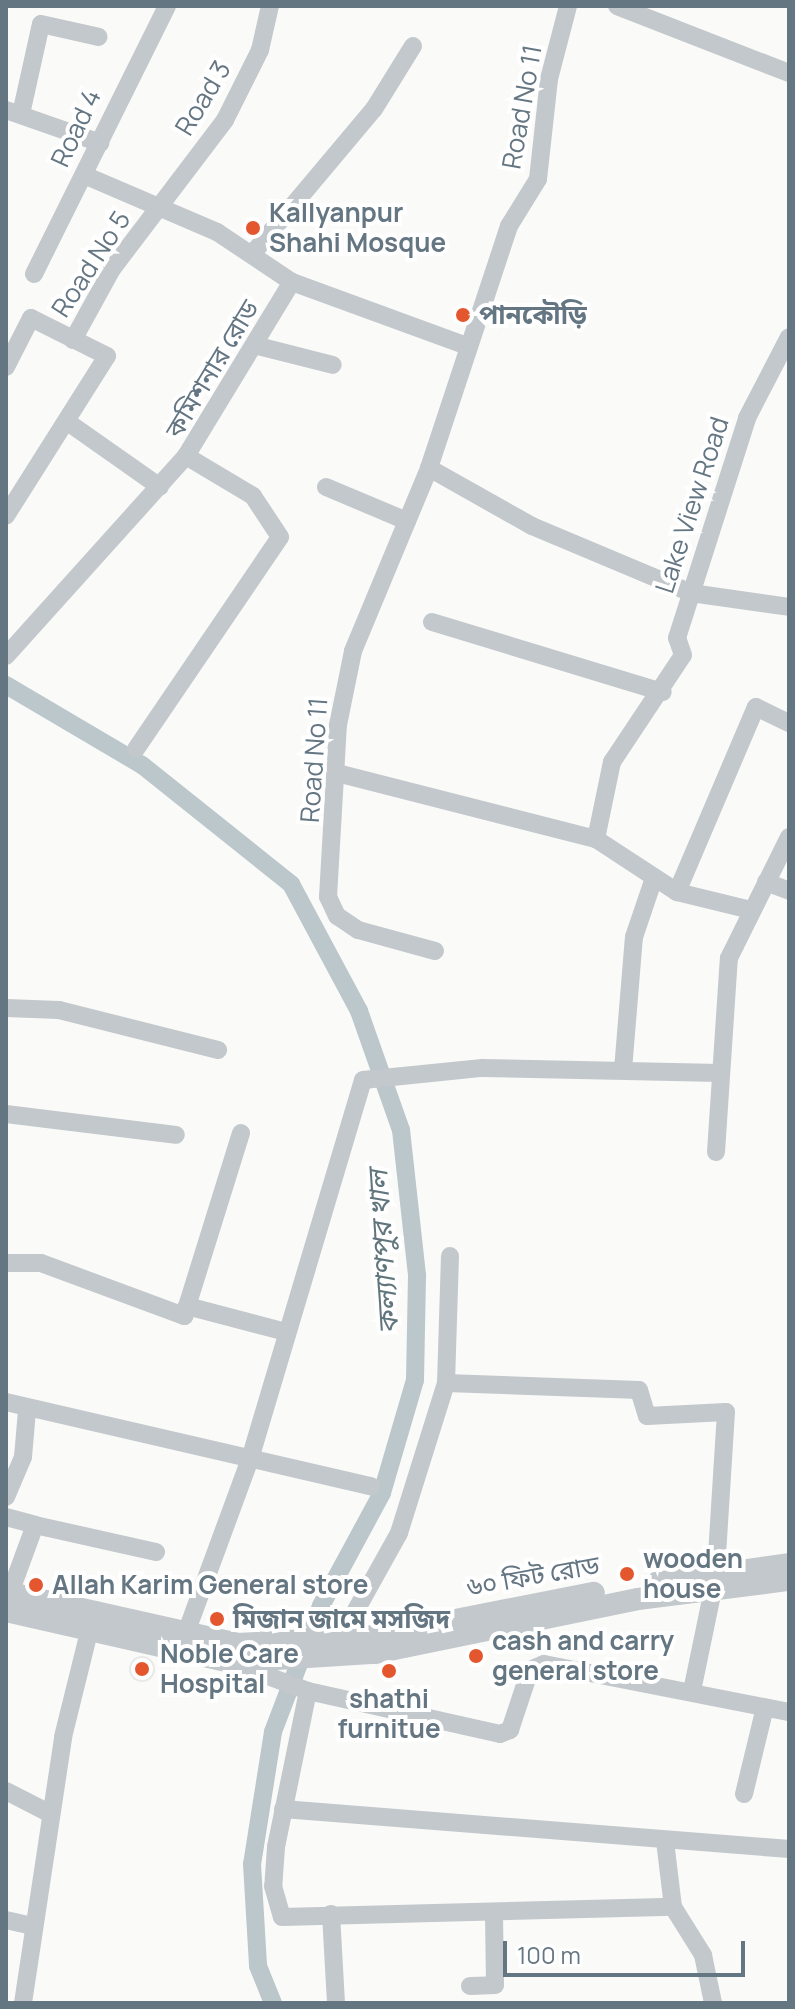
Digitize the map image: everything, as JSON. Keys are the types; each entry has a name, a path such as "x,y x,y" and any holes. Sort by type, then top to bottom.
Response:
{"street":[{"name":"Road 4","path":"34,274 167,6"},
{"name":"Road 3","path":"160,206 247,81 270,6"},
{"name":"Road No 11","path":"435,951 358,930 337,916 328,897 338,725 353,651 429,468 509,226 538,179 549,79 568,6"},
{"path":"617,6 789,73"},
{"path":"99,37 41,24 13,112 100,143"},
{"path":"253,253 374,109 413,46"},
{"name":"Road No 5","path":"73,340 112,269 160,206 84,175"},
{"path":"160,206 253,253 292,282 467,346"},
{"name":"কমিশনার রোড","path":"136,749 280,537 253,496 186,456 258,346 292,282"},
{"path":"6,367 31,318 107,356 69,423 6,516"},
{"name":"Lake View Road","path":"596,839 612,762 663,692 683,655 677,638 747,418 789,337"},
{"path":"258,346 333,365"},
{"path":"69,423 160,487"},
{"path":"6,656 100,543 160,487 186,456"},
{"path":"429,468 584,548 691,593 789,607"},
{"path":"326,487 407,521"},
{"path":"432,622 663,692"},
{"path":"677,892 756,707 789,723"},
{"path":"337,773 596,839 653,881 677,892 751,910"},
{"path":"716,1152 729,958 740,944 751,910 789,837"},
{"path":"623,1070 634,937 653,881"},
{"path":"766,882 789,891"},
{"path":"6,1008 59,1010 218,1050"},
{"path":"186,1633 250,1459 360,1084 371,1077 482,1068 720,1073"},
{"path":"6,1114 176,1135"},
{"path":"6,1263 41,1263 184,1316 241,1133"},
{"path":"330,1645 399,1533 446,1383 450,1256"},
{"path":"187,1306 286,1332"},
{"path":"446,1383 639,1390 647,1416 726,1412 722,1580 692,1691"},
{"path":"6,1402 27,1410 371,1486"},
{"path":"6,1497 23,1457 27,1410"},
{"path":"6,1517 156,1552"},
{"path":"7,1599 35,1525"},
{"name":"৬০ ফিট রোড","path":"7,1599 89,1632 230,1662 271,1660 330,1645 722,1580 789,1564"},
{"name":"৬০ ফিট রোড","path":"722,1580 789,1580"},
{"name":"৬০ ফিট রোড","path":"7,1599 238,1644 271,1660"},
{"path":"23,2003 49,1813 89,1632"},
{"path":"271,1660 306,1690 500,1734 510,1730 530,1670 544,1664 789,1712"},
{"path":"306,1690 283,1809 273,1886 278,1915 673,1907"},
{"path":"744,1794 765,1707"},
{"path":"6,1791 49,1813"},
{"path":"283,1809 661,1834 665,1841 673,1907 703,1955 713,2003"},
{"path":"665,1841 789,1849"},
{"path":"470,1986 495,1985 494,1912"},
{"path":"331,1914 336,2003"},
{"path":"6,1920 32,1926"}],"shaded area":[{"name":"Noble Care Hospital","path":"142,1656 151,1660 155,1669 151,1678 142,1682 133,1678 129,1669 133,1660"}],"waterway":[{"name":"কল্যাণপুর খাল","path":"6,685 142,765 291,884 359,1011 401,1130 417,1276 415,1380 382,1493 321,1606 273,1732 252,1864 258,1966 273,2003"}],"place":[{"name":"Kallyanpur Shahi Mosque","path":"253,228"},
{"name":"পানকৌড়ি","path":"463,315"},
{"name":"wooden house","path":"627,1574"},
{"name":"Allah Karim General store","path":"36,1585"},
{"name":"মিজান জামে মসজিদ","path":"217,1619"},
{"name":"cash and carry general store","path":"476,1656"},
{"name":"Noble Care Hospital","path":"142,1669"},
{"name":"shathi furnitue","path":"389,1671"}]}
